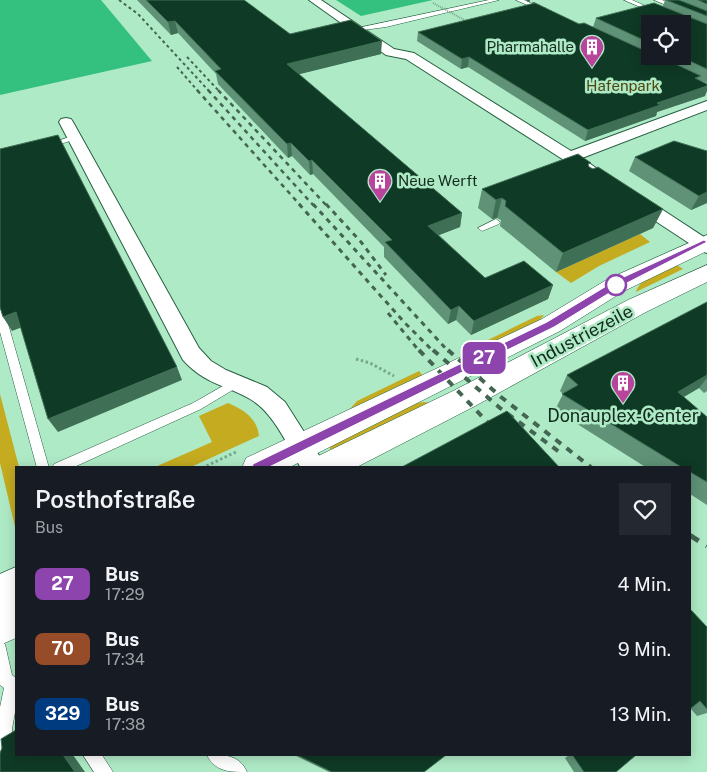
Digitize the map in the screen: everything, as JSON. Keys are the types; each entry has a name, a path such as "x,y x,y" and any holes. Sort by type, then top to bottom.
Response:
{"main road":[{"name":"Industriezeile","path":"266,466 308,457 550,325 616,284 705,244"},
{"name":"Industriezeile","path":"328,466 465,398 638,306 707,273"},
{"path":"0,592 15,585"},
{"path":"0,627 15,620"}],"street":[{"name":"Industriezeile","path":"314,0 390,52 410,56 705,244"},
{"path":"570,157 707,105"},
{"path":"70,130 191,354 203,367 218,376 237,382 259,393 277,409 308,457"}],"lane":[{"path":"356,29 386,25 496,0"},
{"path":"519,0 550,13"},
{"path":"630,0 664,15"},
{"path":"657,0 682,10"},
{"path":"43,147 70,130"},
{"path":"482,228 496,222"},
{"path":"0,313 42,466"},
{"path":"62,466 196,406 237,382"},
{"path":"0,650 5,679 14,688 4,729 8,751"},
{"path":"93,756 104,772"},
{"path":"217,756 238,772"}],"path":[{"path":"433,3 475,26"},
{"path":"356,359 370,363 394,376"}],"shaded area":[{"path":"0,0 101,0 152,61 0,95"},
{"path":"336,0 433,0 361,16"},
{"path":"640,234 650,242 599,266 571,283 556,272"},
{"path":"677,265 683,269 636,292 638,287 647,279"},
{"path":"544,315 540,320 467,356 463,352 537,316"},
{"path":"419,371 423,376 349,410 357,401"},
{"path":"0,394 19,466 15,466 15,527 0,463"},
{"path":"228,403 253,419 259,436 193,466 157,466 212,442 199,416"},
{"path":"415,403 430,403 333,452 330,449 330,446"}],"building":[{"path":"146,0 244,0 290,34 351,20 382,41 287,64 462,213 428,226 485,278 524,261 553,285 474,321 459,306 451,310 385,242 392,240 312,160 309,161 291,143 287,144 215,71 221,69 175,21 168,22"},
{"path":"666,0 679,0 707,11 707,16"},
{"path":"698,0 707,0 707,4"},
{"name":"Pharmahalle","path":"535,3 579,24 584,23 641,49 641,65 677,65 701,76 695,78 707,84 707,86 657,103 660,105 588,130 469,57 462,59 418,32"},
{"path":"654,3 684,15 641,15 641,39 596,18"},
{"path":"691,18 707,24 707,69 691,62"},
{"path":"58,135 177,367 48,419 16,312 3,317 0,307 0,149"},
{"path":"674,141 707,151 707,192 699,196 635,157"},
{"path":"578,154 591,163 588,164 589,167 593,169 598,167 663,209 563,253 505,206 506,201 502,198 496,200 482,189"},
{"name":"Donauplex-Center","path":"707,302 707,375 678,392 707,417 707,482 691,473 691,466 680,466 562,394 578,385 567,375"},
{"path":"507,411 558,466 404,466"},
{"path":"691,610 707,627 707,709 700,701 691,708"},
{"path":"15,731 15,756 64,756 75,772 0,772 1,739"},
{"path":"299,756 445,756 424,772 332,772"},
{"path":"573,756 635,756 616,772 584,772"}],"railway":[{"path":"119,0 138,14 209,91"},
{"path":"527,0 546,9"},
{"path":"187,57 219,91"},
{"path":"177,67 198,91"},
{"path":"197,90 301,206"},
{"path":"208,90 314,206"},
{"path":"218,90 327,206"},
{"path":"299,204 404,322 434,352"},
{"path":"313,204 449,352"},
{"path":"326,204 361,242 386,275"},
{"path":"388,313 420,352"},
{"path":"419,350 492,427"},
{"path":"433,350 500,408 562,454"},
{"path":"448,350 501,397 589,466"},
{"path":"691,536 707,546"}],"bus line":[{"name":"27","path":"261,466 550,325 616,284 673,256 707,242"}],"place":[{"name":"Pharmahalle","path":"592,68"},
{"name":"Neue Werft","path":"380,202"},
{"name":"Donauplex-Center","path":"623,404"}],"park label":[{"name":"Hafenpark","path":"623,86"}]}
